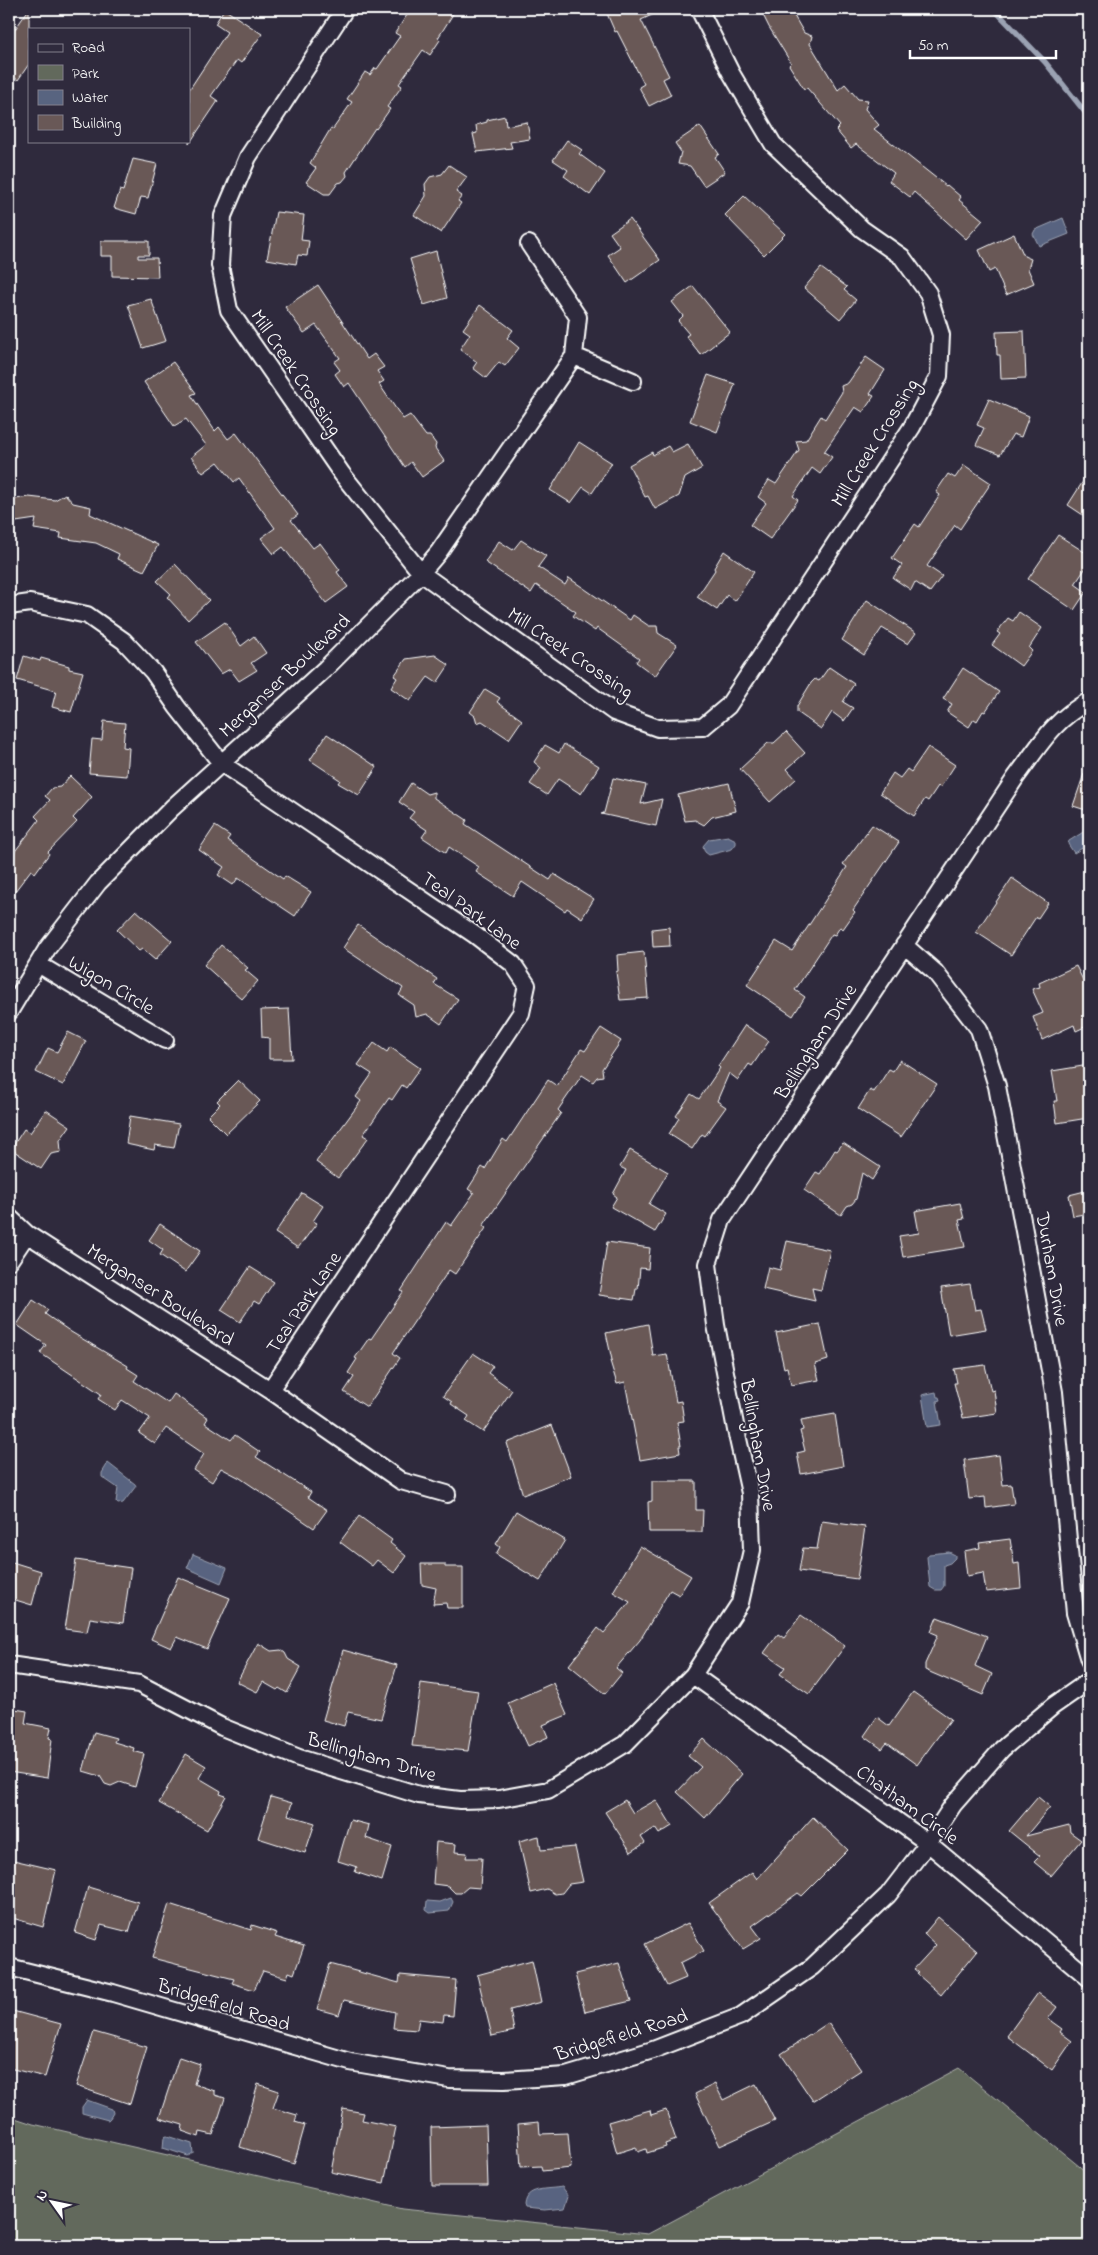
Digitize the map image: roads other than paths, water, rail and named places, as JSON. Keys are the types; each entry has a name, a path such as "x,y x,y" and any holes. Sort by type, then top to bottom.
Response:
{"street":[{"name":"Mill Creek Crossing","path":"345,9 248,157 223,216 220,265 229,310 342,474 422,573 614,712 658,728 703,727 728,706 912,427 939,376 941,335 928,293 902,257 862,229 773,144 731,74 699,9"},
{"name":"Merganser Boulevard","path":"9,1012 38,964 98,882 221,762 325,669 422,573 448,541 574,356 578,317 529,244"},
{"path":"574,356 633,382"},
{"name":"Teal Park Lane","path":"9,606 30,603 87,615 124,641 153,672 221,762 475,935 513,964 527,985 521,1013 270,1390"},
{"name":"Bellingham Drive","path":"9,1665 139,1684 222,1727 299,1758 419,1795 460,1800 499,1799 548,1790 625,1744 693,1675 740,1603 752,1550 750,1494 716,1325 708,1264 722,1220 1016,777 1056,723 1073,710 1089,702"},
{"name":"Durham Drive","path":"904,945 935,972 979,1029 997,1086 1054,1392 1075,1613 1089,1660"},
{"name":"Wigon Circle","path":"38,964 165,1040"},
{"name":"Merganser Boulevard","path":"9,1217 27,1234 270,1390 401,1481 447,1494"},
{"path":"9,1261 27,1234"},
{"name":"Chatham Circle","path":"693,1675 928,1843 1089,1978"},
{"name":"Bridgefield Road","path":"9,1968 113,1993 350,2062 449,2079 504,2080 566,2076 654,2050 741,2016 812,1967 888,1895 928,1843 953,1805 1002,1749 1053,1706 1089,1681"}],"water":[{"path":"1063,218 1069,234 1039,246 1033,234 1035,230"},
{"path":"1089,819 1089,844 1074,853 1068,844 1069,841 1085,831"},
{"path":"728,836 736,840 736,844 732,849 709,855 705,852 703,846 709,839"},
{"path":"936,1392 940,1400 937,1401 941,1425 927,1427 922,1395"},
{"path":"108,1463 136,1486 123,1503 118,1504 116,1502 118,1488 102,1477 102,1473"},
{"path":"949,1552 955,1555 955,1558 950,1563 944,1565 944,1586 941,1590 935,1590 930,1587 927,1557 929,1554"},
{"path":"193,1554 227,1568 221,1583 187,1568"},
{"path":"451,1898 453,1902 449,1911 430,1913 426,1910 427,1901 440,1902"},
{"path":"87,2100 112,2109 113,2113 110,2118 108,2120 82,2113 82,2107"},
{"path":"167,2136 192,2144 193,2153 188,2156 163,2148 164,2137"},
{"path":"562,2187 569,2196 565,2208 545,2210 525,2208 526,2199 533,2192"}],"waterway":[{"path":"994,9 1045,62 1089,117"}]}
